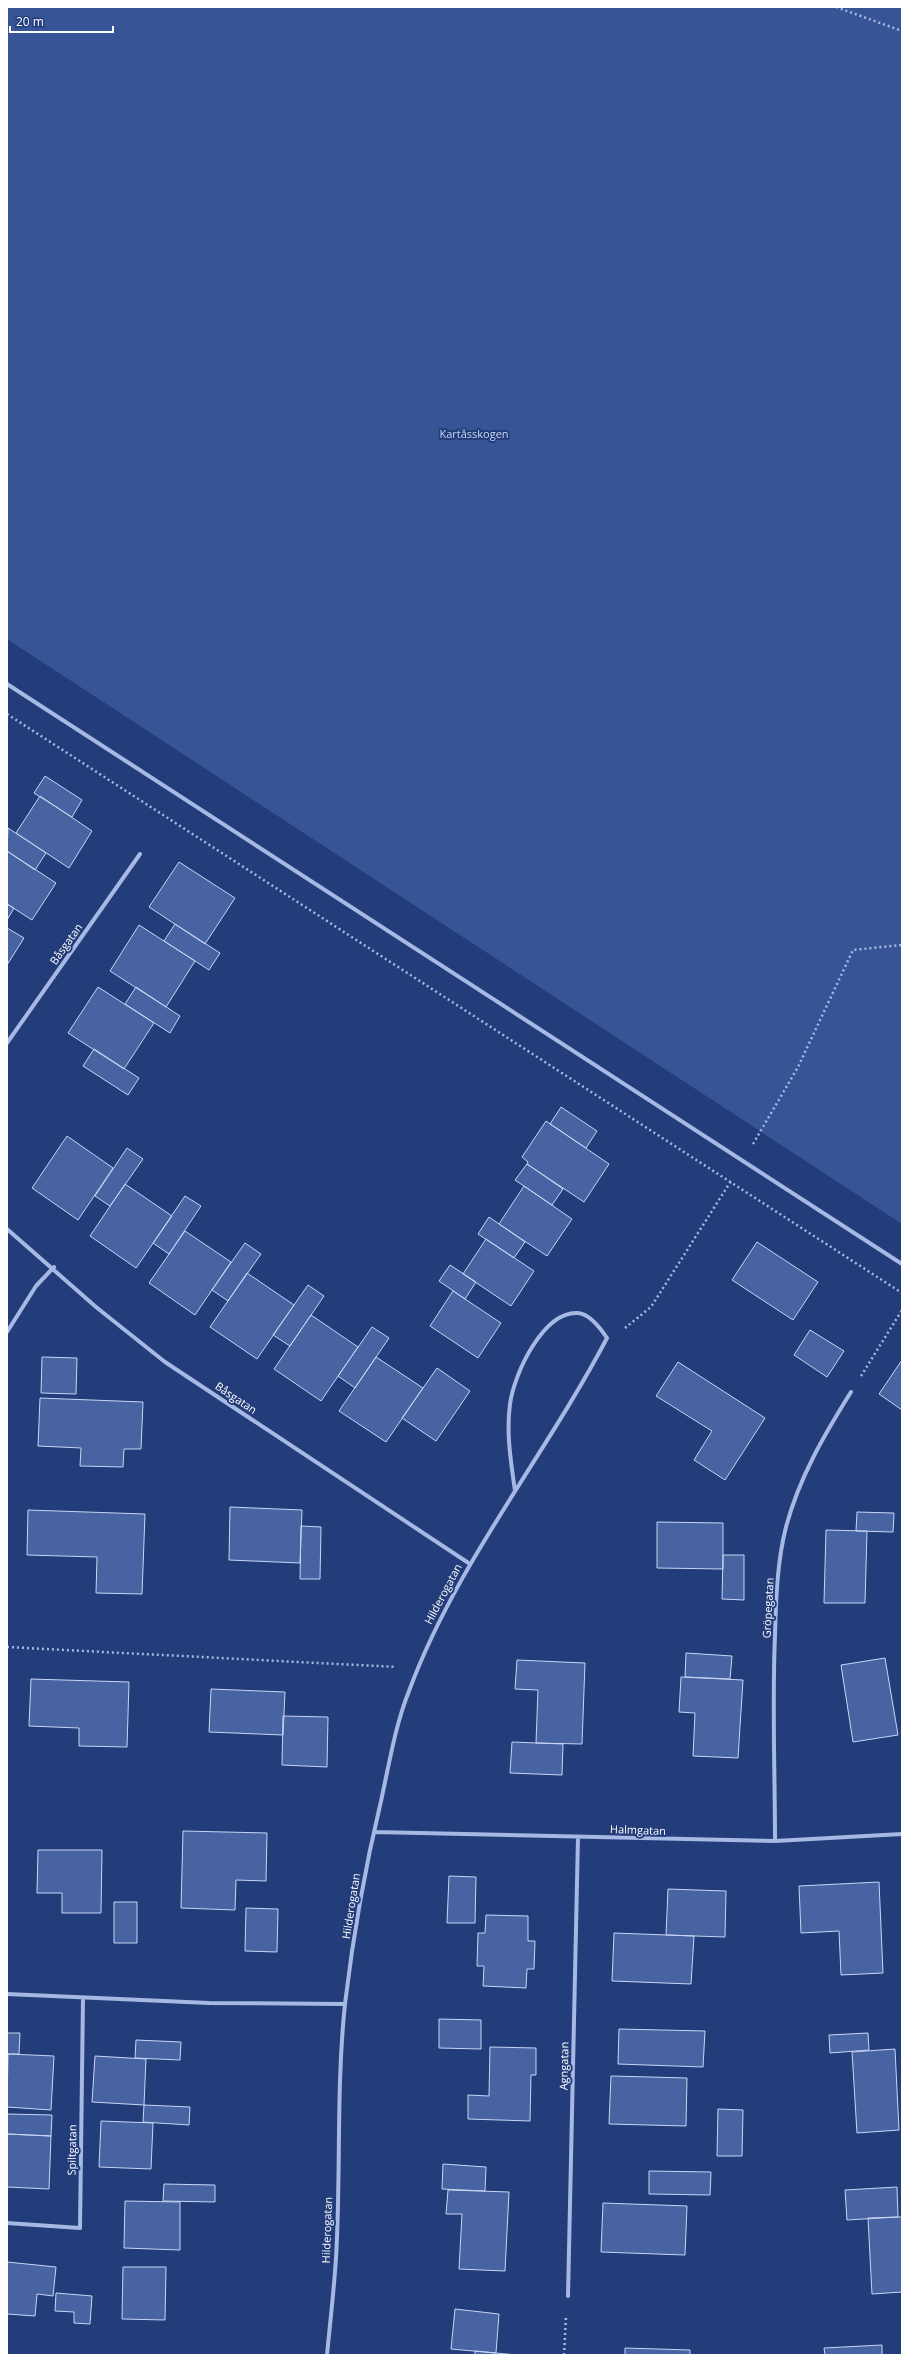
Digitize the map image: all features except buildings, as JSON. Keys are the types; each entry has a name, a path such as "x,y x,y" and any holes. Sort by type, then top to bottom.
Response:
{"street":[{"path":"7,684 902,1264"},
{"name":"Båsgatan","path":"7,1043 140,854"},
{"name":"Båsgatan","path":"7,1229 54,1268 96,1307 165,1362 470,1564"},
{"path":"7,1332 36,1286 54,1268"},
{"path":"516,1491 509,1445 510,1404 514,1384 538,1336 556,1319 565,1315 580,1313 597,1324 607,1338"},
{"name":"Hilderogatan","path":"327,2355 336,2258 345,2004 361,1895 374,1832 401,1718 418,1668 440,1619 470,1564 516,1491 607,1338"},
{"name":"Gröpegatan","path":"775,1841 774,1666 779,1566 786,1528 800,1484 824,1435 851,1392"},
{"name":"Halmgatan","path":"374,1832 775,1841 902,1834"},
{"name":"Agngatan","path":"568,2296 578,1837"},
{"path":"7,1994 83,1998 345,2004"},
{"name":"Spiltgatan","path":"7,2223 80,2228 83,1998"}],"path":[{"path":"836,7 902,31"},
{"path":"7,714 902,1293"},
{"path":"607,1338 634,1322 651,1307 731,1182 798,1067 853,950 902,945"},
{"path":"851,1392 902,1310"},
{"path":"7,1647 418,1668"},
{"path":"564,2355 568,2296"}],"green space":[{"name":"Kartåsskogen","path":"7,7 902,7 902,1224 7,639"}]}
